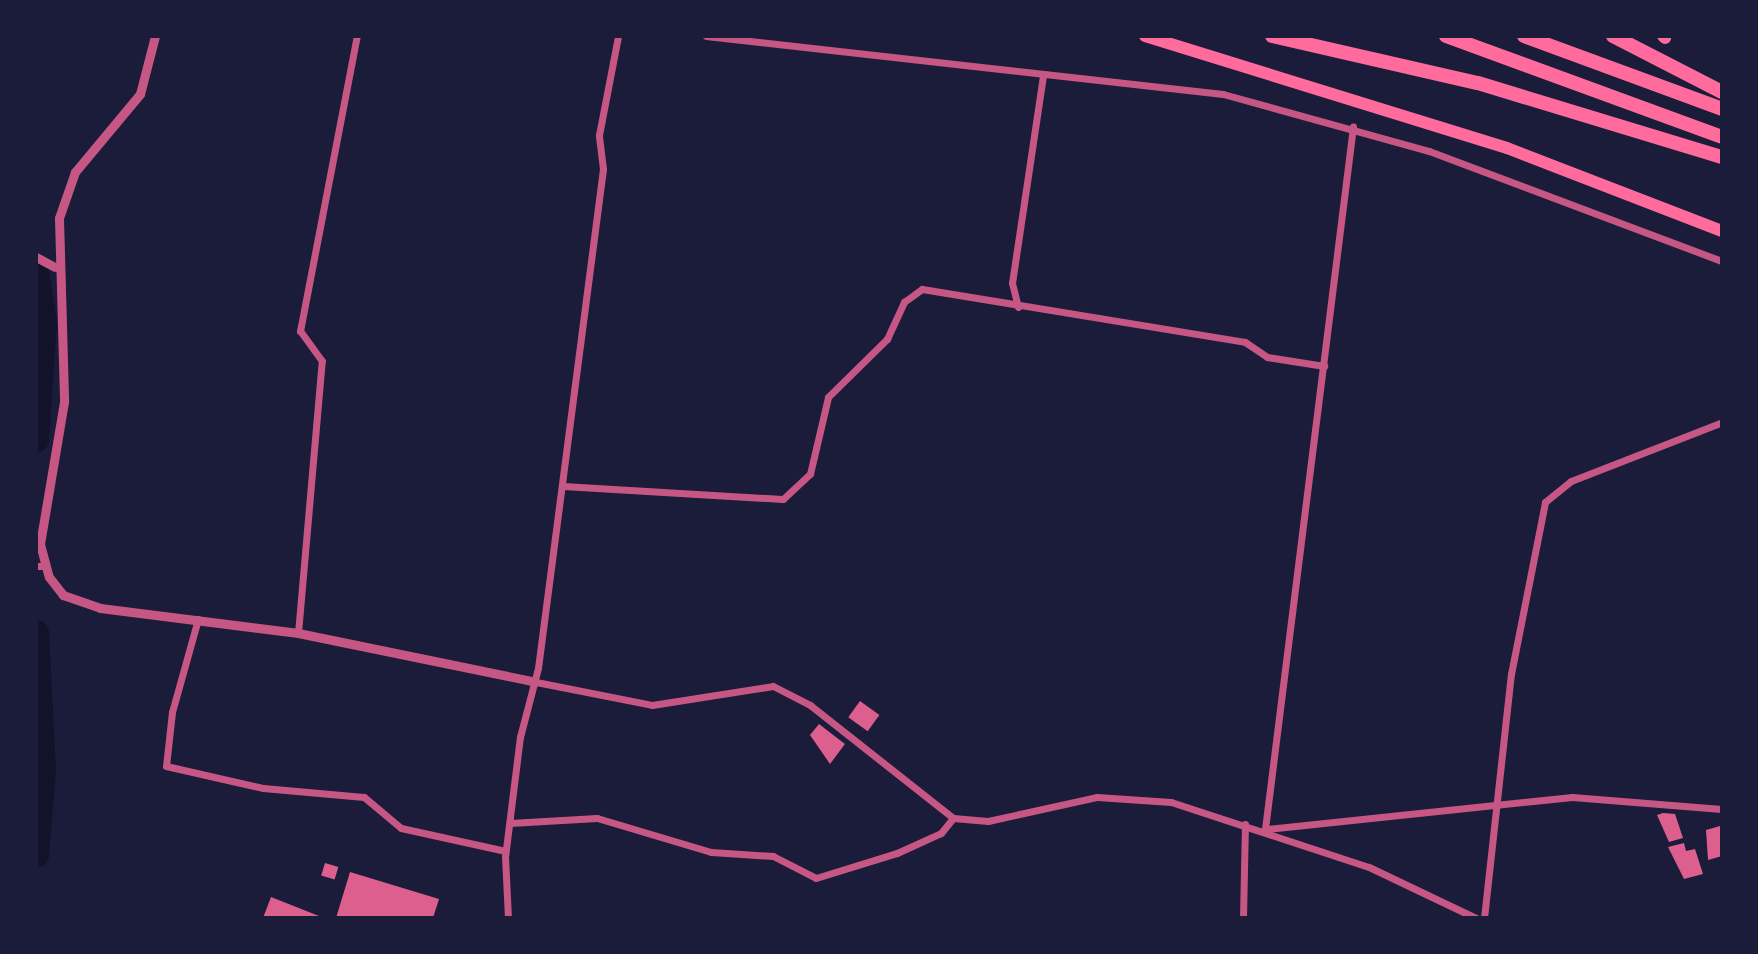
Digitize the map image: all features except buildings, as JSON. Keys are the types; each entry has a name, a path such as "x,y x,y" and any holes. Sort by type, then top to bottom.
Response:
{"highway":[{"path":"1145,36 1507,148 1722,231"},
{"path":"1272,36 1478,83 1722,157"},
{"path":"1446,36 1722,137"},
{"path":"1524,36 1722,109"},
{"path":"1613,36 1722,92"}],"street":[{"path":"155,36 140,94 69,185 53,266 64,402 40,544 40,566 57,590 77,602 298,633 531,681 675,705 773,686 810,705 953,818 988,821 1118,796 1171,802 1265,829 1476,918"},
{"path":"298,633 322,361 300,331 357,36"},
{"path":"508,918 506,851 563,486 603,169 599,135 618,36"},
{"path":"706,36 1223,94 1353,126 1722,261"},
{"path":"1018,307 1012,283 1043,76"},
{"path":"1265,829 1353,126"},
{"path":"36,257 53,266"},
{"path":"563,486 783,499 810,474 828,397 887,339 911,294 934,289 1018,307 1230,339 1267,357 1324,366"},
{"path":"1484,918 1493,808 1545,502 1571,481 1722,422"},
{"path":"198,619 172,712 166,766 263,788 364,797 379,803 388,823 506,851"},
{"path":"1265,829 1493,808 1572,797 1722,809"},
{"path":"510,823 597,818 711,852 773,856 816,878 897,853 953,818"},
{"path":"1243,918 1245,824"}],"waterway":[{"path":"36,272 44,322 36,440"},
{"path":"36,633 43,770 36,855"}]}
